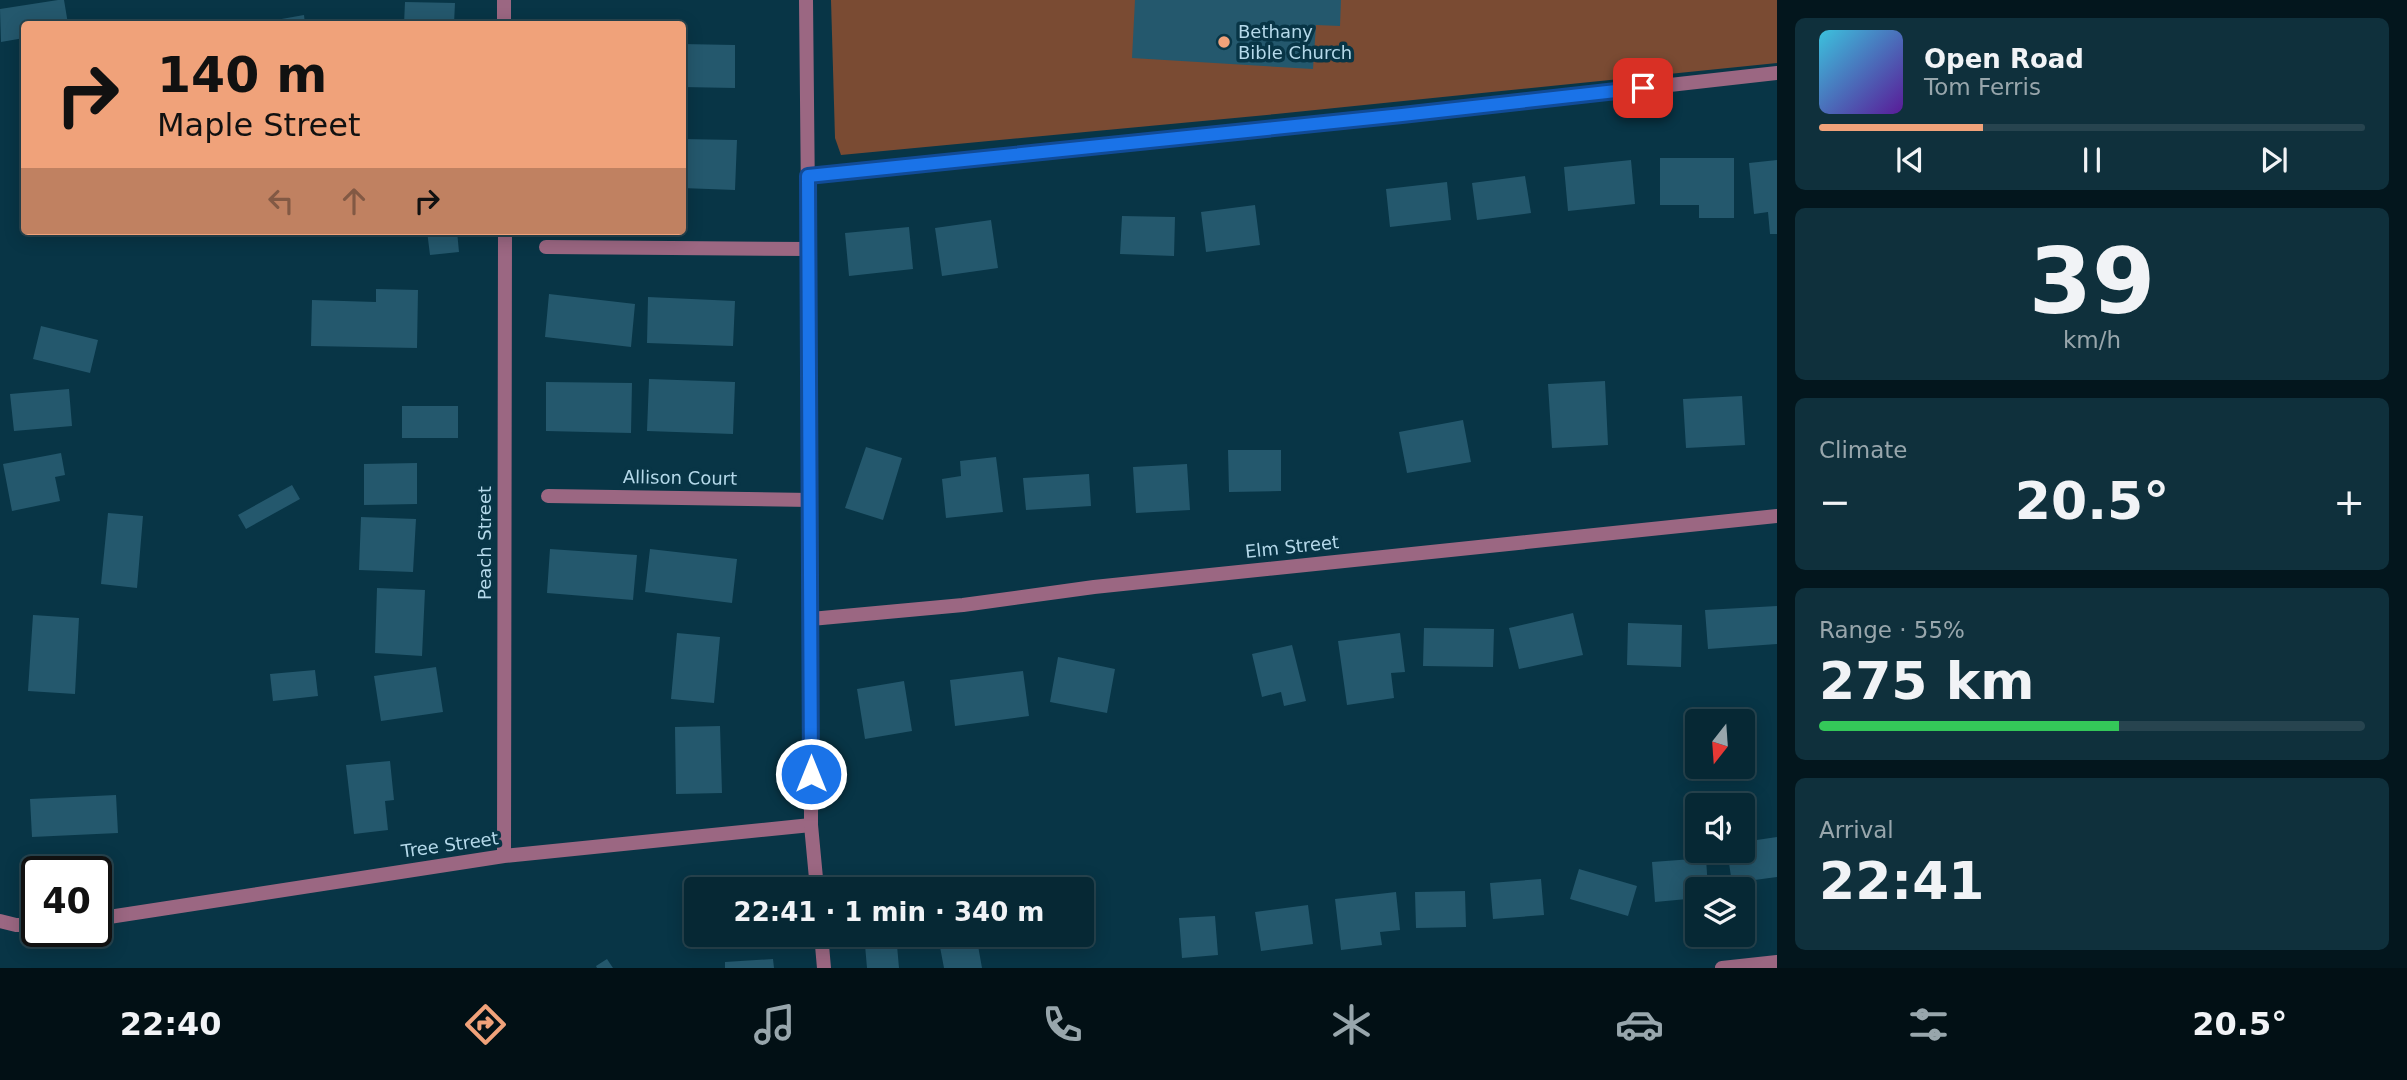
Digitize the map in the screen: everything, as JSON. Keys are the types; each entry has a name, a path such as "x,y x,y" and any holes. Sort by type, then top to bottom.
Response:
{"street":[{"path":"505,0 505,21"},
{"path":"806,0 811,825 816,877"},
{"path":"808,176 1374,118 1777,72"},
{"name":"Peach Street","path":"504,856 505,235"},
{"path":"546,247 808,249"},
{"name":"Allison Court","path":"548,496 811,500"},
{"name":"Elm Street","path":"811,619 963,605 1094,587 1777,516"},
{"name":"Tree Street","path":"112,917 504,856 811,825"},
{"path":"0,921 21,925"},
{"path":"822,947 824,968"},
{"path":"1722,968 1777,962"}],"shaded area":[{"path":"831,0 1777,0 1777,63 841,155 835,138"}],"building":[{"path":"64,0 68,21 21,21 21,39 1,42 0,9"},
{"name":"Bethany Bible Church","path":"1135,0 1341,0 1340,26 1316,25 1313,69 1132,58"},
{"path":"405,2 455,3 454,21 404,21"},
{"path":"304,15 305,21 270,21"},
{"path":"686,44 735,45 735,88 686,87"},
{"path":"686,139 737,140 735,190 686,188"},
{"path":"1660,158 1734,158 1734,218 1699,218 1699,205 1660,205"},
{"path":"1631,160 1635,204 1568,211 1564,167"},
{"path":"1777,160 1777,234 1770,234 1768,212 1754,214 1749,163"},
{"path":"1525,176 1531,213 1477,220 1472,183"},
{"path":"1447,182 1451,220 1390,227 1386,189"},
{"path":"1255,205 1260,245 1206,252 1201,212"},
{"path":"1122,216 1175,217 1174,256 1120,254"},
{"path":"991,220 998,268 942,276 935,228"},
{"path":"909,227 913,269 849,276 845,233"},
{"path":"428,235 457,235 459,252 430,255"},
{"path":"376,289 418,290 417,348 311,346 312,300 376,302"},
{"path":"549,294 635,304 631,347 545,337"},
{"path":"648,297 735,301 733,346 647,343"},
{"path":"41,326 98,340 90,373 33,359"},
{"path":"649,379 735,382 733,434 647,431"},
{"path":"1605,381 1608,445 1552,448 1548,384"},
{"path":"546,382 632,383 631,433 546,431"},
{"path":"69,389 72,426 14,431 10,394"},
{"path":"1742,396 1745,445 1686,448 1683,399"},
{"path":"402,406 458,406 458,438 402,438"},
{"path":"1463,420 1471,462 1407,473 1399,432"},
{"path":"866,447 902,458 883,520 845,508"},
{"path":"1228,450 1281,450 1281,491 1229,492"},
{"path":"61,453 65,475 55,477 60,501 12,511 3,464"},
{"path":"996,457 1003,512 946,518 942,479 961,476 960,461"},
{"path":"417,463 417,504 364,505 364,464"},
{"path":"1187,464 1190,510 1136,513 1133,467"},
{"path":"1089,474 1091,506 1026,510 1023,478"},
{"path":"292,485 300,499 246,529 238,515"},
{"path":"108,513 143,516 137,588 101,584"},
{"path":"361,517 416,519 413,572 359,570"},
{"path":"550,549 637,555 633,600 547,593"},
{"path":"650,549 737,559 732,603 645,592"},
{"path":"377,588 425,590 422,656 375,653"},
{"path":"1777,606 1777,644 1708,649 1705,610"},
{"path":"1573,613 1583,655 1519,669 1509,628"},
{"path":"33,615 79,618 75,694 28,691"},
{"path":"1628,623 1682,625 1681,667 1627,665"},
{"path":"1424,628 1494,629 1493,667 1423,666"},
{"path":"677,633 720,637 714,703 671,699"},
{"path":"1400,633 1405,672 1391,673 1394,698 1347,705 1338,641"},
{"path":"1292,645 1306,701 1284,706 1281,692 1262,697 1252,654"},
{"path":"1058,657 1115,669 1107,713 1050,702"},
{"path":"436,667 443,712 381,721 374,676"},
{"path":"315,670 318,696 273,701 270,674"},
{"path":"1023,671 1029,716 955,726 950,680"},
{"path":"904,681 912,731 865,739 857,689"},
{"path":"720,726 722,793 676,794 675,727"},
{"path":"390,761 394,800 385,801 388,830 354,834 346,765"},
{"path":"116,795 118,833 32,837 30,799"},
{"path":"1777,837 1777,877 1755,880 1755,877 1731,877 1729,863 1755,863 1755,840"},
{"path":"1685,860 1685,863 1706,863 1707,877 1685,877 1685,899 1655,902 1652,862"},
{"path":"1579,869 1637,886 1628,916 1570,899"},
{"path":"1541,879 1544,915 1493,919 1490,883"},
{"path":"1465,891 1466,927 1416,928 1415,892"},
{"path":"1396,892 1400,930 1380,932 1382,945 1341,950 1335,899"},
{"path":"1308,905 1313,944 1261,951 1255,912"},
{"path":"1215,916 1218,955 1182,958 1179,918"},
{"path":"865,947 897,947 899,968 867,968"},
{"path":"940,947 978,947 982,968 944,968"},
{"path":"607,959 613,968 597,968 596,966"},
{"path":"773,959 774,968 725,968 725,962"}],"place":[{"name":"Bethany Bible Church","path":"1224,42"}],"route":[{"path":"811,774 808,176 1643,88"}]}
